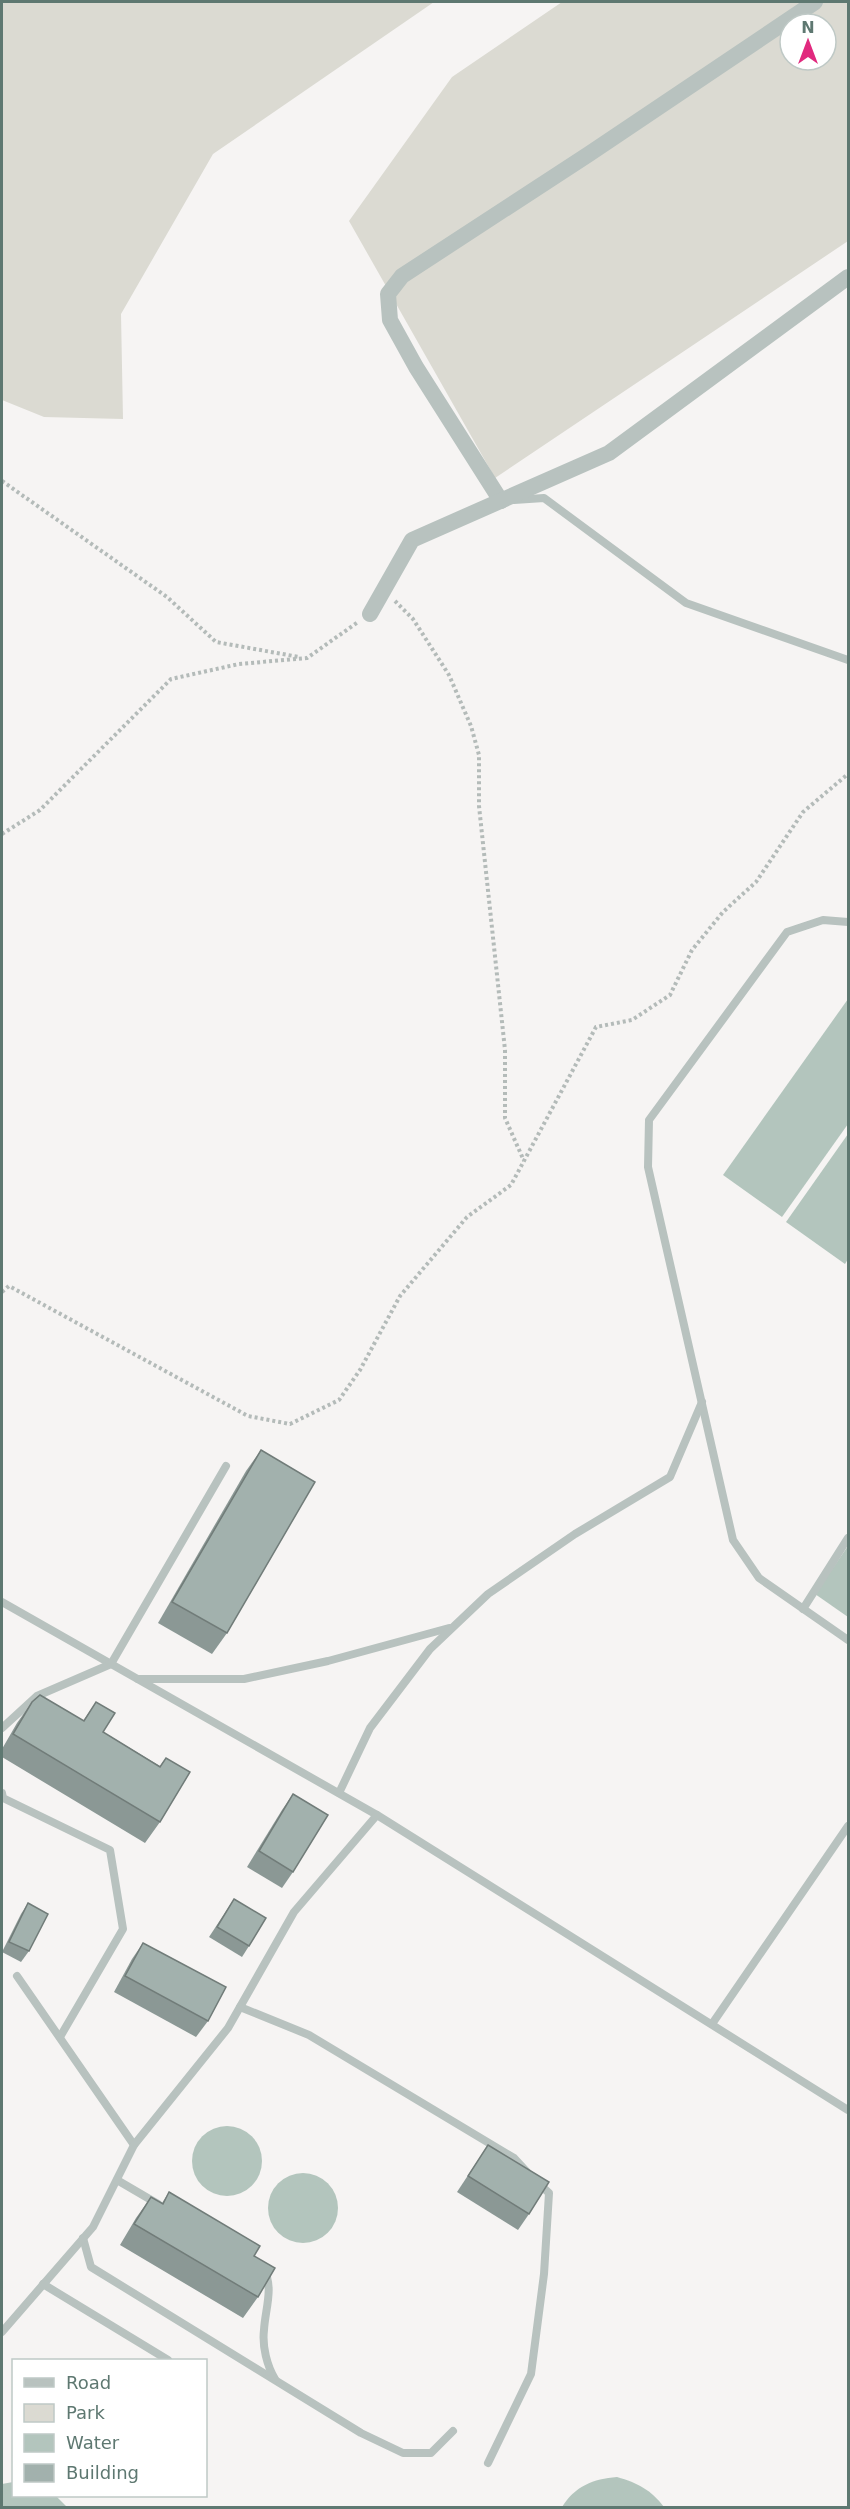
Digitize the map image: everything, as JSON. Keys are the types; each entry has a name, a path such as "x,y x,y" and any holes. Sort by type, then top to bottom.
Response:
{"street":[{"path":"501,501 416,367 390,320 388,294 402,276 815,2"},
{"path":"370,614 412,540 609,453 849,278"}],"lane":[{"path":"501,501 544,498 686,603 849,660"},
{"path":"849,922 823,920 786,932 649,1120 648,1167 733,1540 759,1578 849,1640"},
{"path":"339,1793 370,1728 430,1649 488,1594 575,1534 670,1477 702,1402"},
{"path":"2,1728 37,1696 111,1664 226,1466"},
{"path":"803,1609 849,1538"},
{"path":"2,1602 377,1815 849,2110"},
{"path":"137,1678 244,1679 328,1661 452,1628"},
{"path":"2,1793 3,1798 110,1850 123,1929 60,2037"},
{"path":"2,2332 93,2227 134,2145 228,2028 294,1912 377,1815"},
{"path":"712,2024 849,1826"},
{"path":"17,1976 134,2145"},
{"path":"240,2007 319,2041 514,2158 549,2193 544,2274 531,2374 488,2463"},
{"path":"117,2180 168,2209"},
{"path":"83,2238 91,2267 361,2433 403,2453 430,2453 453,2431"},
{"path":"259,2261 270,2280 263,2332 269,2368 276,2381"},
{"path":"44,2284 165,2359"}],"path":[{"path":"2,481 167,597 216,642 307,658"},
{"path":"384,590 413,619 449,675 471,726 479,755 479,806 505,1050 505,1118 524,1161"},
{"path":"2,834 40,810 171,679 239,664 307,658 370,614"},
{"path":"2,1292 9,1286 248,1416 290,1425 339,1400 360,1371 400,1296 467,1217 511,1185 596,1027 632,1020 669,995 692,950 723,912 756,882 802,812 849,774"}],"green space":[{"path":"2,2 434,2 213,154 121,314 123,419 44,417 2,400"},
{"path":"562,2 848,2 848,241 495,478 349,221 452,77"}],"water":[{"path":"848,999 848,1124 782,1217 723,1175"},
{"path":"848,1134 848,1259 845,1264 786,1222"},
{"path":"848,1546 848,1617 815,1594"},
{"path":"220,2126 234,2126 247,2131 257,2141 262,2161 257,2181 247,2191 234,2196 220,2196 207,2191 197,2181 192,2168 192,2154 197,2141 207,2131"},
{"path":"296,2173 310,2173 323,2178 333,2188 338,2208 333,2228 323,2238 310,2243 296,2243 283,2238 273,2228 268,2215 268,2201 273,2188 283,2178"},
{"path":"617,2477 643,2488 664,2507 562,2507 585,2485"},
{"path":"12,2482 12,2497 57,2497 67,2507 2,2507 2,2484"}],"building":[{"path":"261,1450 315,1482 227,1633 172,1602"},
{"path":"40,1695 84,1721 96,1702 115,1713 103,1732 160,1767 166,1758 190,1772 160,1822 13,1734 32,1702"},
{"path":"293,1794 328,1815 293,1872 259,1851"},
{"path":"234,1899 266,1918 249,1946 217,1927"},
{"path":"28,1903 48,1914 29,1951 9,1942"},
{"path":"143,1943 226,1987 208,2021 125,1976"},
{"path":"488,2145 549,2182 529,2214 468,2176"},
{"path":"169,2192 260,2246 254,2256 275,2268 258,2297 134,2224 151,2197 163,2204"}]}
